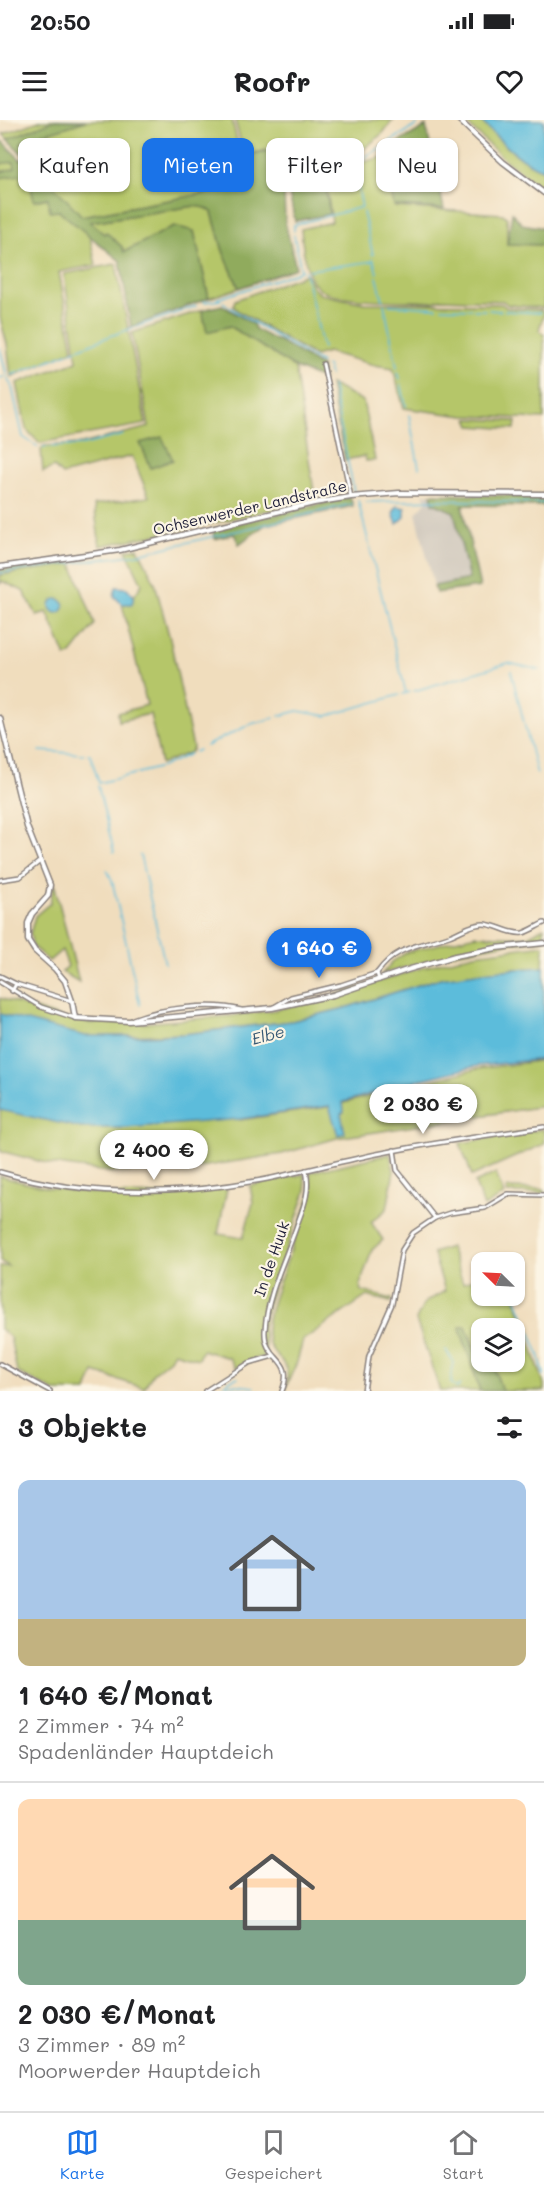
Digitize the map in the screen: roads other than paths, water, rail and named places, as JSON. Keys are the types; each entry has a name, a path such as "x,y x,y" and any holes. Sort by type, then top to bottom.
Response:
{"street":[{"path":"459,120 503,162 544,193"},
{"path":"323,364 351,496"},
{"name":"Ochsenwerder Landstraße","path":"0,567 120,550 351,496 399,493 544,495"},
{"path":"0,718 22,810 39,862 50,885 50,891 43,903 32,914 28,923 28,940 35,951 61,975 68,988 75,1018"},
{"path":"0,880 20,877 39,862"},
{"path":"272,1008 291,997 341,985 377,973 404,949 447,936 475,924 496,925 515,933 528,931 544,923"},
{"path":"0,982 53,1013 75,1018 129,1021 272,1008 333,995 455,956 504,947 544,943"},
{"path":"377,973 379,980"},
{"path":"0,976 16,984 72,1001"},
{"path":"12,991 16,984"},
{"path":"129,1021 153,1011 226,1006 242,1011"},
{"path":"0,1172 64,1187 155,1191 219,1186 306,1170 394,1150 544,1127"},
{"path":"394,1150 397,1170 435,1218"},
{"name":"In de Huuk","path":"282,1391 286,1377 284,1365 273,1356 265,1341 267,1317 309,1191 306,1170"},
{"path":"364,1391 369,1356 392,1304 402,1250 413,1233 435,1218 450,1213 485,1208 508,1194 544,1195"},
{"path":"205,1391 249,1362 273,1356"},
{"path":"0,1364 50,1391"}],"water":[{"path":"480,120 544,120 544,170 517,155"},
{"path":"397,506 405,508 405,517 397,524 393,513"},
{"path":"116,587 127,588 134,596 132,604 122,604 114,596"},
{"path":"57,599 62,601 64,606 62,611 57,613 52,611 50,606 52,601"},
{"name":"Elbe","path":"544,967 544,1059 477,1066 343,1102 344,1112 341,1114 345,1133 338,1135 329,1106 241,1119 125,1128 81,1128 0,1110 0,1014 85,1036 184,1034 292,1021 345,1008 441,978"}],"waterway":[{"path":"364,158 417,125"},
{"path":"294,231 294,225 362,207 359,192"},
{"path":"363,212 373,255"},
{"path":"217,299 301,271 294,235"},
{"path":"373,259 377,273"},
{"path":"309,270 374,261"},
{"path":"305,271 323,348"},
{"path":"377,277 383,300"},
{"path":"204,302 220,300"},
{"path":"223,302 321,363"},
{"path":"384,304 397,367"},
{"path":"389,305 437,308"},
{"path":"12,375 113,335 196,306"},
{"path":"442,308 471,309"},
{"path":"474,310 485,310"},
{"path":"489,310 501,311"},
{"path":"505,311 540,313"},
{"path":"0,348 7,377"},
{"path":"326,366 330,376"},
{"path":"398,372 400,379"},
{"path":"8,379 12,387 23,437 38,447"},
{"path":"401,384 406,406"},
{"path":"332,385 354,492"},
{"path":"409,415 419,468"},
{"path":"43,447 83,445 123,435"},
{"path":"358,500 406,693"},
{"path":"366,502 435,500 544,503"},
{"path":"0,573 138,554 352,504"},
{"path":"414,691 508,663 540,670"},
{"path":"511,671 537,774"},
{"path":"403,694 410,692"},
{"path":"279,716 298,711 327,716 399,695"},
{"path":"206,746 251,724 274,718"},
{"path":"195,752 199,750"},
{"path":"40,751 84,754"},
{"path":"88,754 90,754 99,783 162,767 190,754"},
{"path":"98,786 114,852"},
{"path":"140,855 165,964"},
{"path":"107,870 112,880 140,1005"},
{"path":"520,1306 539,1354 544,1376"},
{"path":"446,1350 453,1362 451,1383 457,1388 460,1385"},
{"path":"216,1391 238,1377"},
{"path":"225,1384 254,1387"}]}
